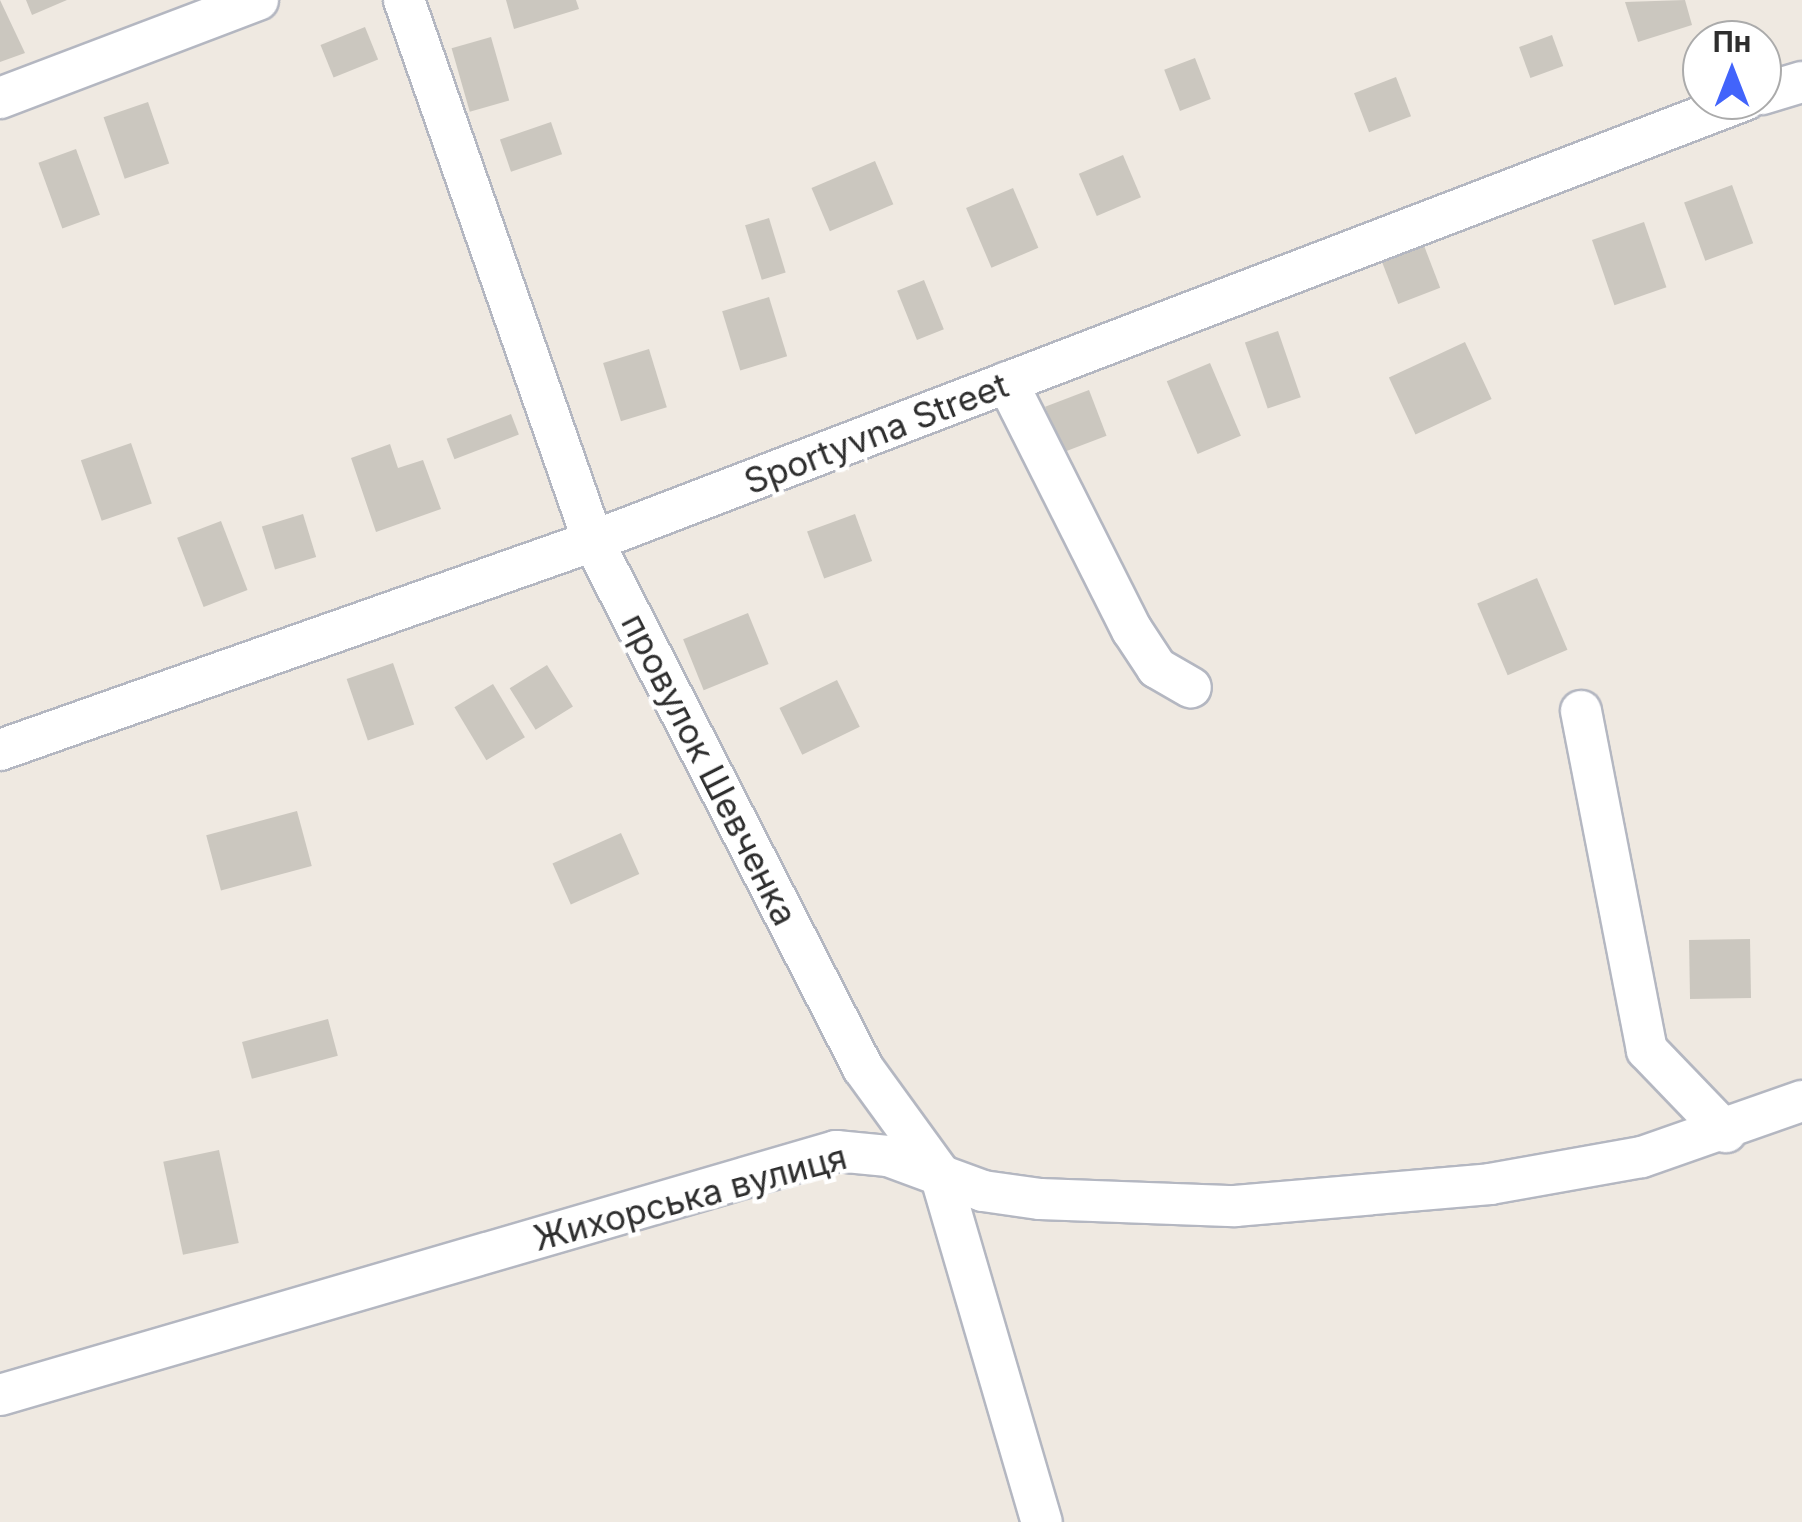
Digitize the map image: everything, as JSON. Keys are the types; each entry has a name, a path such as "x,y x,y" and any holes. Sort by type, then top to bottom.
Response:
{"street":[{"path":"0,98 258,0"},
{"name":"провулок Шевченка","path":"404,0 593,540 864,1068 940,1174 1042,1522"},
{"name":"Sportyvna Street","path":"0,750 593,540 1693,120"},
{"path":"1008,382 1132,630 1158,668 1191,688"},
{"path":"1581,711 1646,1050 1726,1132"},
{"name":"Жихорська вулиця","path":"0,1395 836,1151 1040,1200 1235,1206 1490,1184 1726,1132 1802,1101"}],"building":[{"path":"0,0 25,53 0,62"},
{"path":"26,0 67,0 32,15"},
{"path":"506,0 576,0 579,9 514,29"},
{"path":"1685,0 1691,20 1682,20 1682,28 1638,42 1625,2"},
{"path":"365,27 378,59 334,77 320,45"},
{"path":"1552,35 1563,66 1530,78 1519,47"},
{"path":"491,37 509,100 470,112 452,48"},
{"path":"1195,58 1211,99 1180,111 1164,70"},
{"path":"1396,77 1411,116 1369,132 1354,93"},
{"path":"148,102 169,163 125,179 104,117"},
{"path":"551,122 562,154 511,172 500,140"},
{"path":"76,149 100,215 62,228 38,163"},
{"path":"1123,155 1141,197 1097,216 1079,174"},
{"path":"875,161 893,204 830,231 811,188"},
{"path":"1732,185 1753,243 1705,261 1684,202"},
{"path":"1013,188 1038,248 991,268 966,208"},
{"path":"769,218 786,273 762,280 745,225"},
{"path":"1644,222 1666,287 1614,305 1592,240"},
{"path":"1423,243 1440,288 1398,304 1381,259"},
{"path":"924,280 944,329 917,340 897,291"},
{"path":"769,297 787,356 740,371 722,311"},
{"path":"1278,331 1301,397 1268,409 1245,342"},
{"path":"1465,342 1492,399 1415,435 1389,377"},
{"path":"649,349 667,407 621,421 603,363"},
{"path":"1210,363 1241,436 1198,454 1167,381"},
{"path":"1089,390 1107,436 1063,453 1045,407"},
{"path":"511,414 519,435 454,459 447,439"},
{"path":"131,443 152,504 102,521 81,460"},
{"path":"390,444 398,468 423,460 441,509 376,532 351,458"},
{"path":"303,514 316,557 275,570 262,527"},
{"path":"855,514 872,561 824,578 807,531"},
{"path":"221,521 248,590 204,607 177,538"},
{"path":"1537,578 1567,650 1508,675 1477,603"},
{"path":"748,613 769,664 704,690 683,639"},
{"path":"393,663 414,724 368,740 347,679"},
{"path":"547,665 573,707 536,730 510,688"},
{"path":"837,680 860,727 802,755 779,708"},
{"path":"493,684 525,737 486,760 454,707"},
{"path":"297,811 312,866 221,890 206,835"},
{"path":"621,833 639,874 571,905 552,864"},
{"path":"1750,939 1751,998 1690,999 1689,940"},
{"path":"328,1019 338,1056 252,1079 242,1042"},
{"path":"219,1150 239,1243 183,1255 163,1162"}]}
